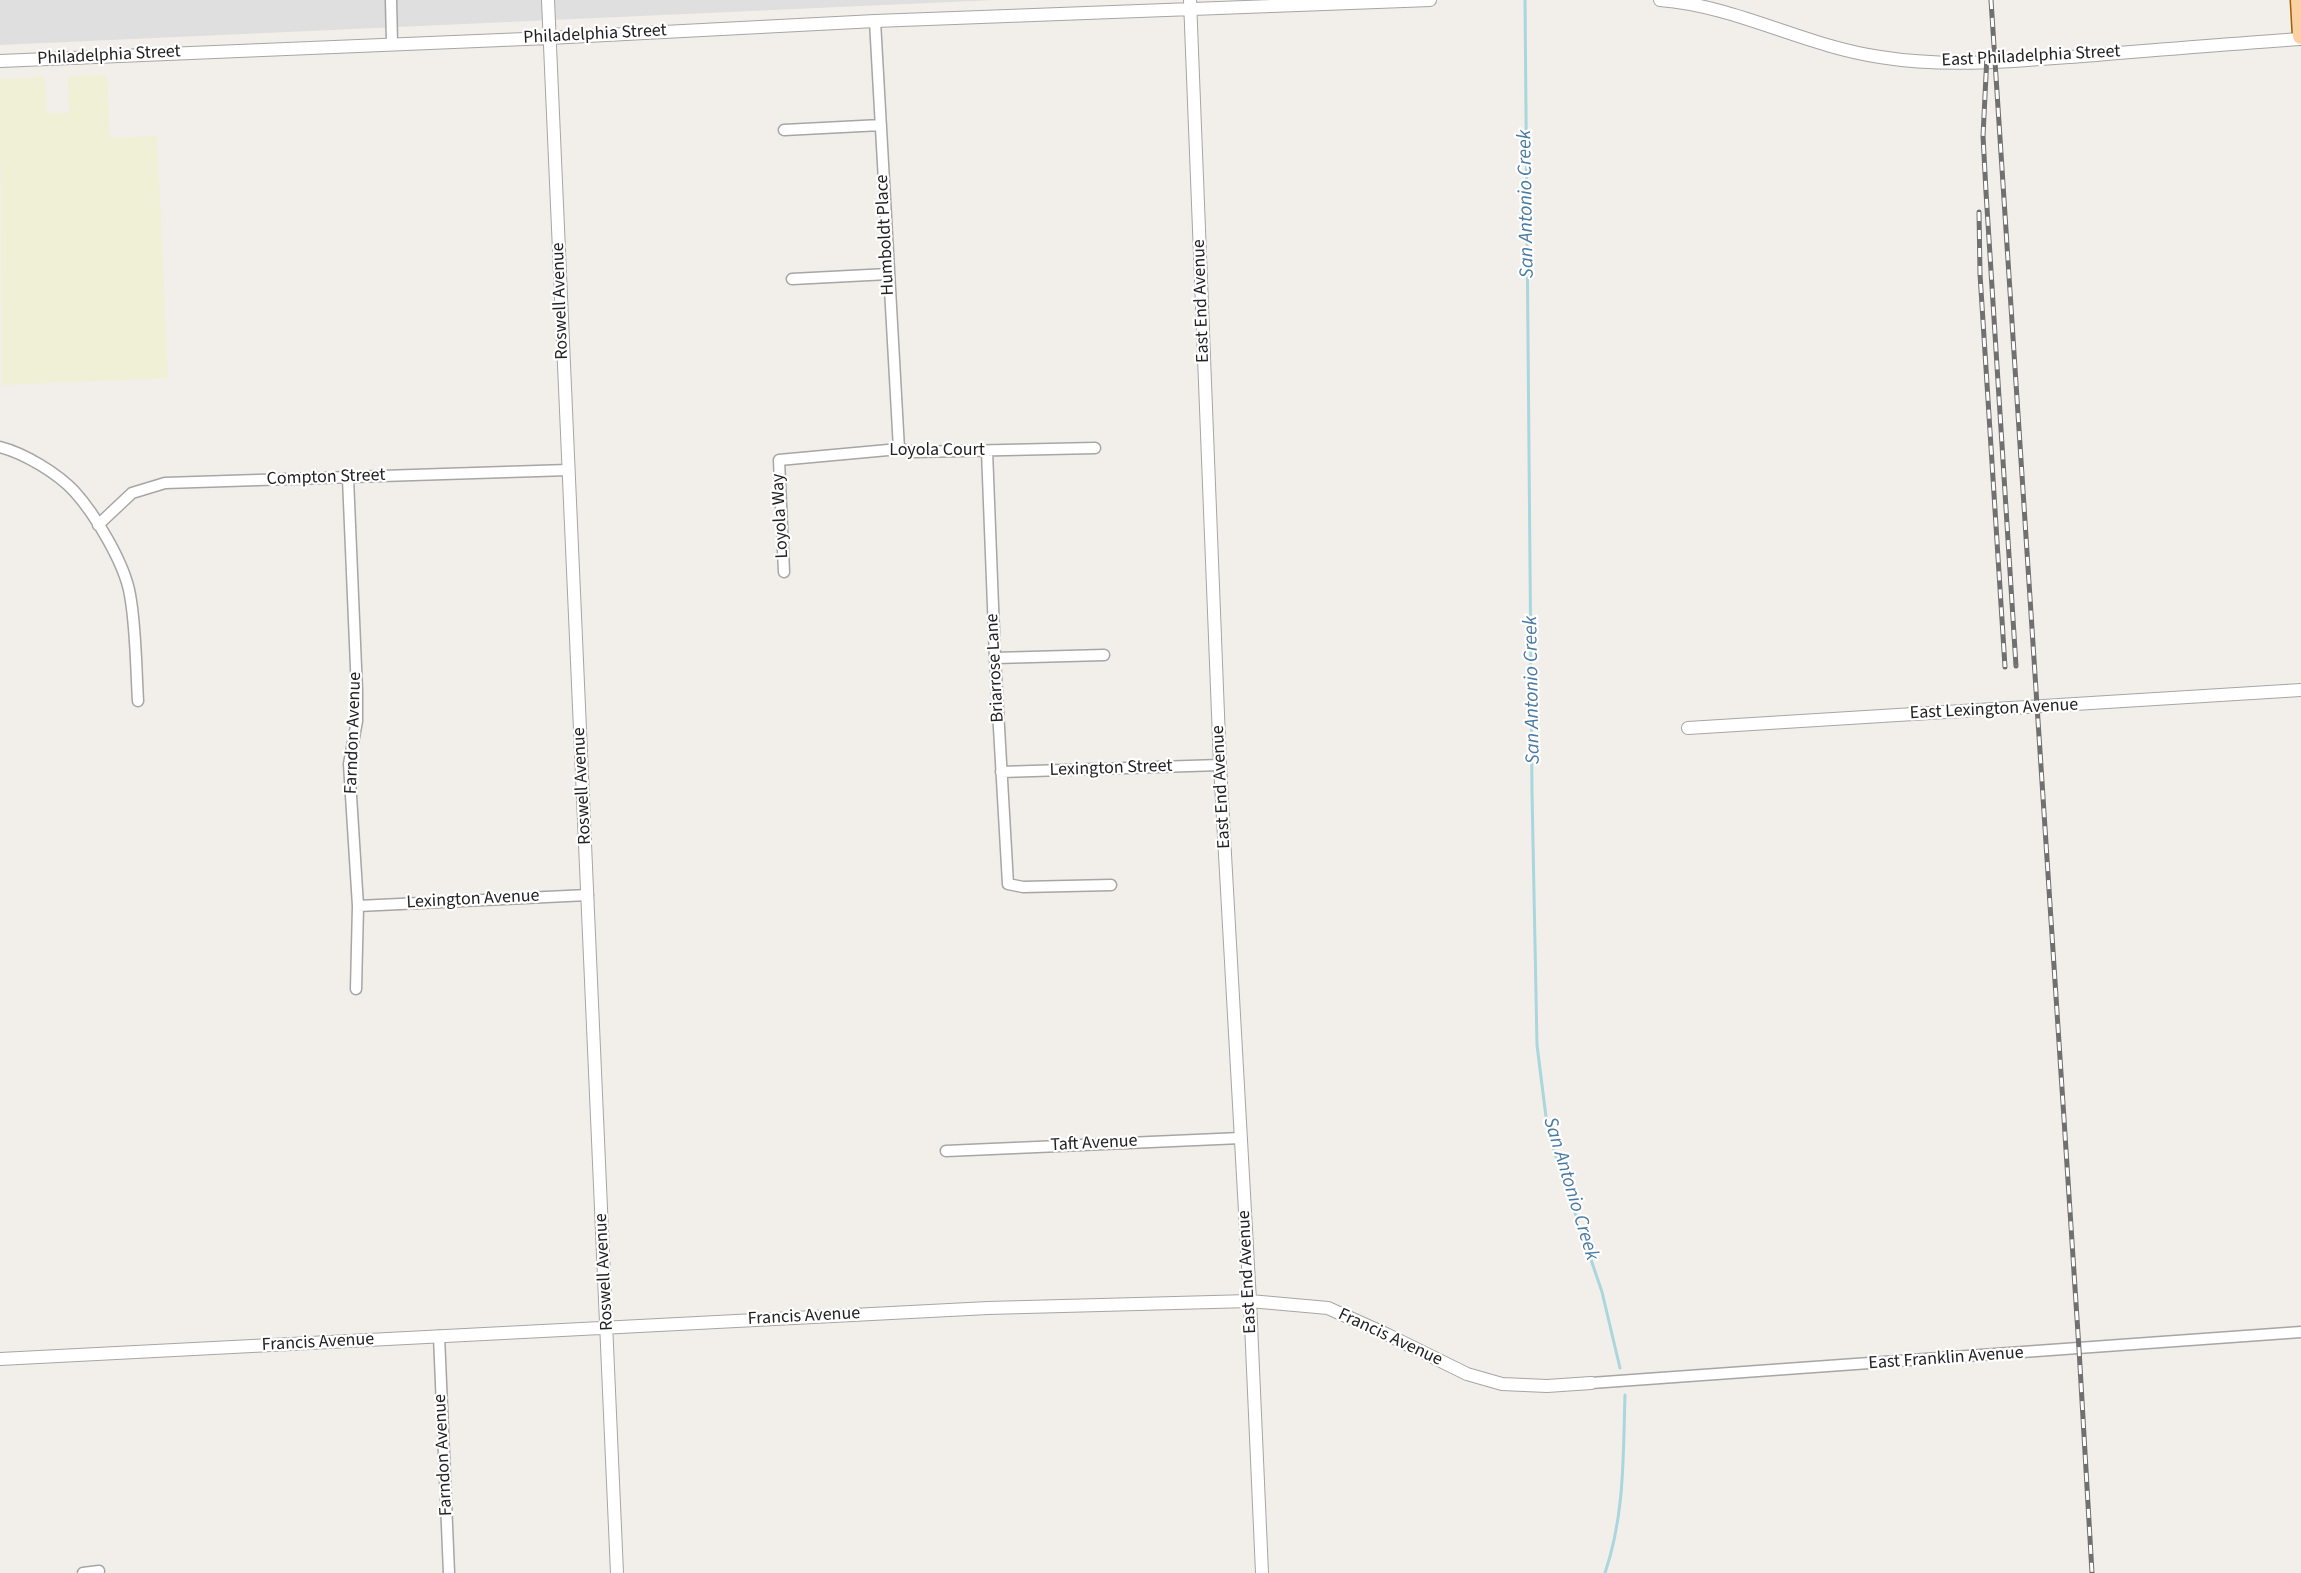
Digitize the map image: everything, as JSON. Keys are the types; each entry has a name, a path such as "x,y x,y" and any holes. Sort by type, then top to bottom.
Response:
{"main road":[{"path":"2299,0 2301,38"}],"street":[{"path":"391,0 393,43"},
{"name":"Roswell Avenue","path":"548,0 617,1573"},
{"path":"1190,4 1430,0"},
{"name":"East Philadelphia Street","path":"1660,0 1729,12 1801,37 1878,57 1936,63 1995,63 2301,38"},
{"name":"Philadelphia Street","path":"0,61 549,38 1190,4"},
{"name":"East End Avenue","path":"1190,4 1220,765 1250,1301 1262,1573"},
{"name":"Humboldt Place","path":"875,21 899,449"},
{"path":"784,130 881,125"},
{"path":"792,279 888,274"},
{"path":"0,447 14,450 25,456 70,488 98,525 114,552 130,594 138,701"},
{"name":"Loyola Court","path":"778,460 899,449 915,452 1095,448"},
{"name":"Briarrose Lane","path":"987,451 995,658 1008,884 1023,887 1112,885"},
{"name":"Loyola Way","path":"778,460 783,572"},
{"name":"Compton Street","path":"98,525 132,493 165,483 568,470"},
{"name":"Farndon Avenue","path":"348,478 357,691 357,721 349,764 358,906 356,989"},
{"path":"995,658 1104,655"},
{"name":"East Lexington Avenue","path":"1688,728 2301,690"},
{"name":"Lexington Street","path":"1001,772 1220,765"},
{"name":"Lexington Avenue","path":"358,906 588,895"},
{"name":"Taft Avenue","path":"946,1150 1241,1138"},
{"name":"Francis Avenue","path":"0,1359 988,1308 1250,1301 1328,1308 1467,1374 1502,1384 1547,1386 1592,1383"},
{"name":"East Franklin Avenue","path":"1592,1383 2301,1332"},
{"name":"Farndon Avenue","path":"439,1336 449,1573"},
{"path":"83,1573 99,1571"}],"shaded area":[{"path":"0,0 994,0 0,45"}],"green space":[{"path":"107,75 110,138 157,136 168,378 2,385 0,79 45,77 47,113 69,113 68,76"}],"waterway":[{"name":"San Antonio Creek","path":"1525,0 1532,792 1537,1045 1548,1133 1602,1292 1620,1368"},
{"name":"San Antonio Creek","path":"1605,1573 1612,1551 1620,1507 1625,1395"}],"railway":[{"path":"1991,0 2092,1573"},
{"path":"1987,55 1983,136 2016,666"},
{"path":"1979,212 1980,274 2005,667"}]}
